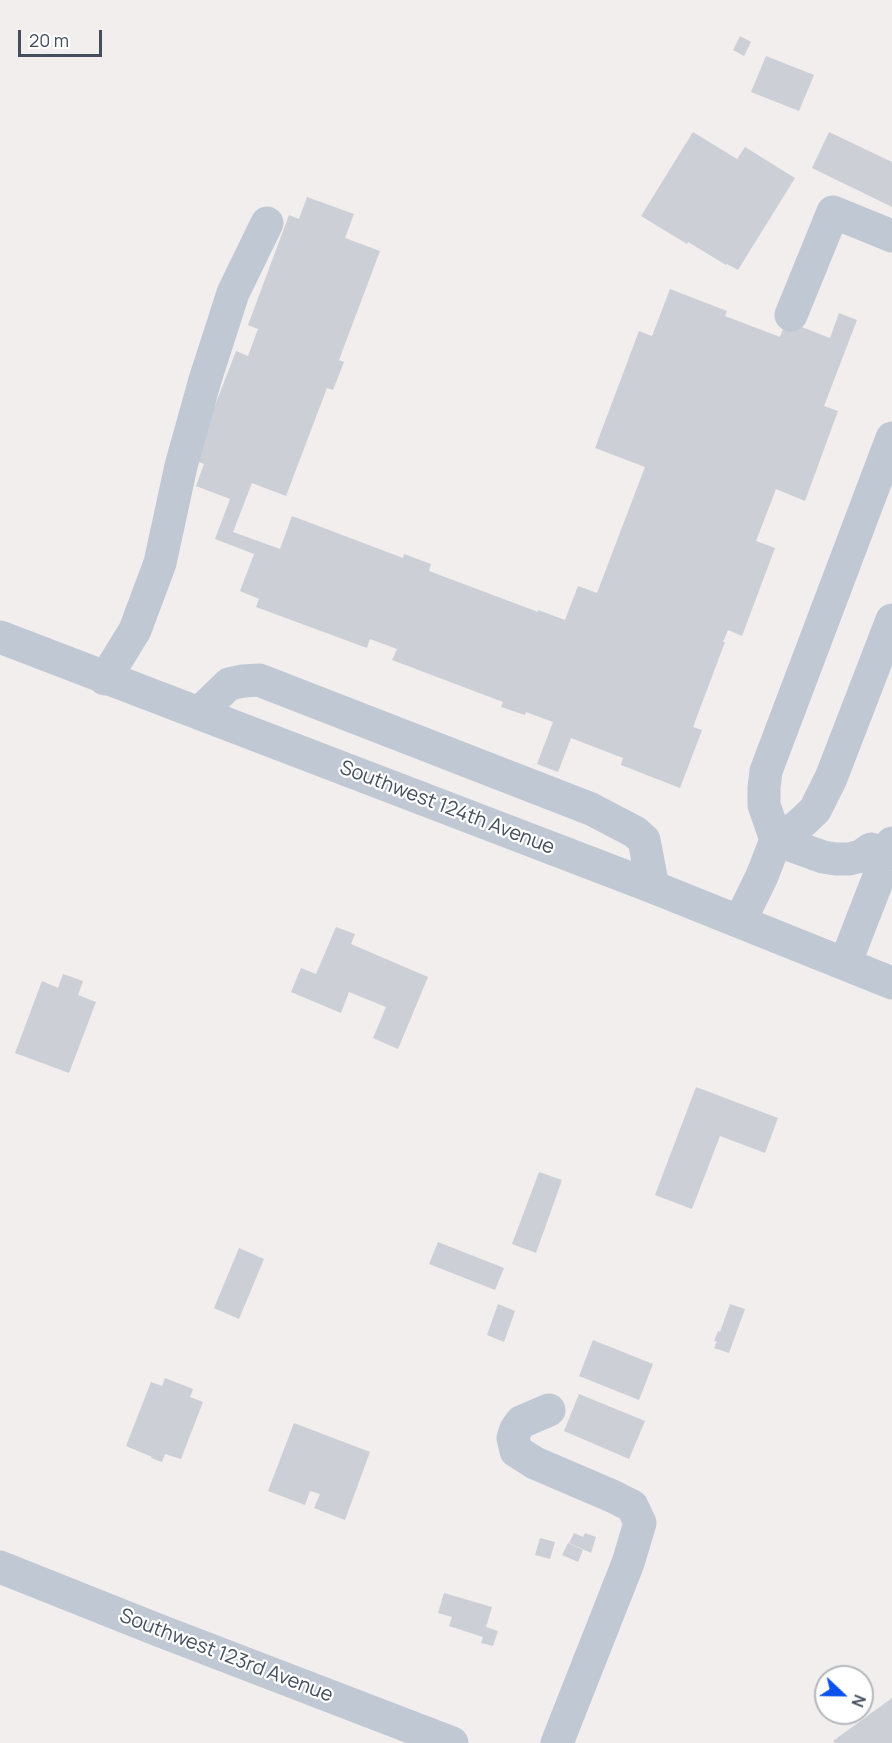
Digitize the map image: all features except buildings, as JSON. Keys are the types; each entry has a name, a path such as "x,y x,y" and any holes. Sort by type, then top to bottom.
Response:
{"street":[{"path":"791,315 833,212 892,236"},
{"path":"105,679 135,630 160,563 181,466 205,380 233,293 267,223"},
{"path":"776,840 764,805 766,771 892,438"},
{"path":"740,921 762,876 776,840 797,827 815,810 831,778 892,620"},
{"name":"Southwest 124th Avenue","path":"0,637 740,921 892,983"},
{"path":"199,713 229,684 259,680 591,809 635,832 644,840 653,888"},
{"path":"823,857 825,814 831,778"},
{"path":"776,840 823,857 849,859 861,856 871,849 890,849 845,964"},
{"path":"549,1410 521,1422 513,1438 516,1451 535,1463 632,1506 640,1523 628,1563 557,1743"},
{"name":"Southwest 123rd Avenue","path":"0,1567 453,1743"}]}
